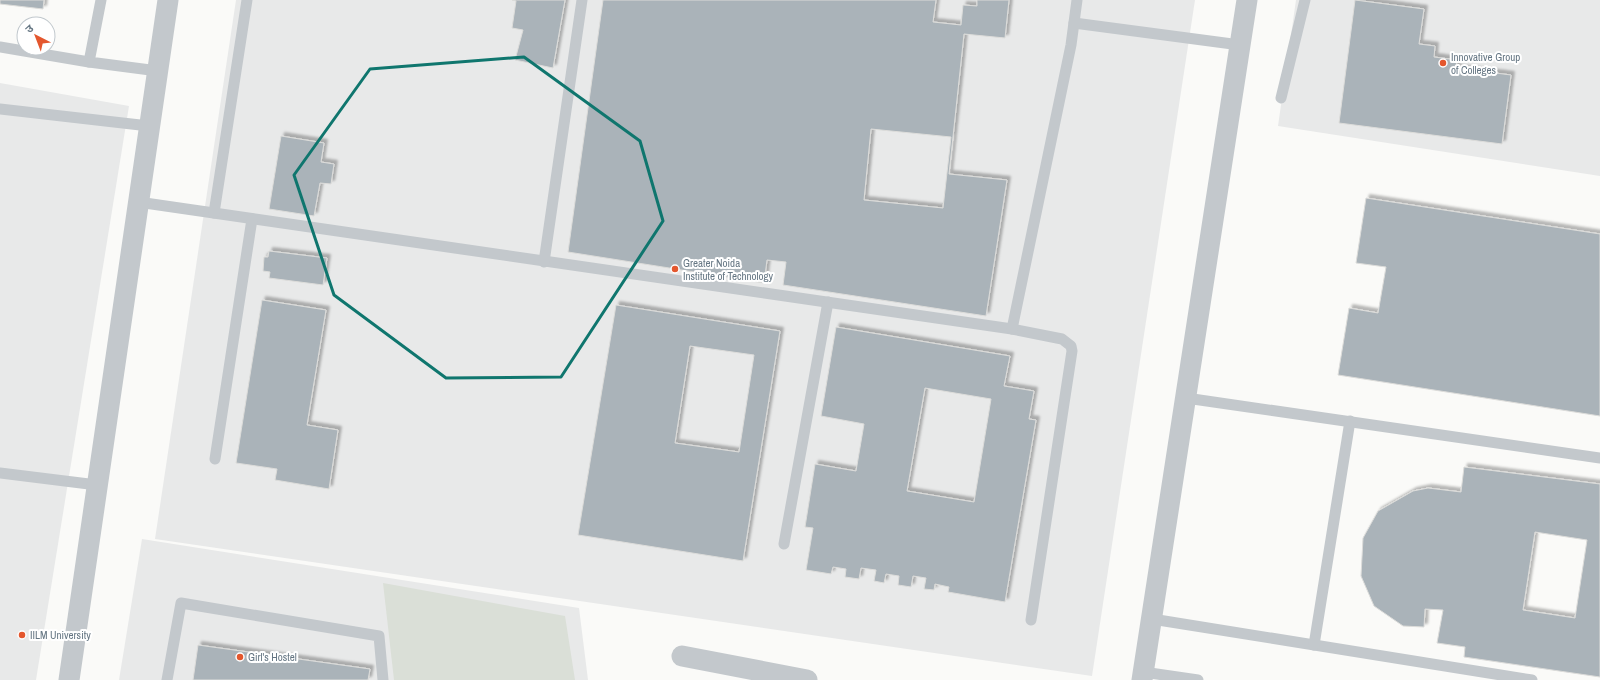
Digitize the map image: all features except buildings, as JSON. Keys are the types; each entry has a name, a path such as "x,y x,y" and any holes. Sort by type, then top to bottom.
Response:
{"street":[{"path":"69,680 168,0"},
{"path":"1143,676 1248,0"},
{"path":"682,656 807,680"}],"lane":[{"path":"89,62 101,0"},
{"path":"214,213 247,0"},
{"path":"544,262 582,0"},
{"path":"1012,329 1069,53 1077,0"},
{"path":"1282,98 1305,0"},
{"path":"1074,23 1240,45"},
{"path":"0,47 89,62 158,71"},
{"path":"0,109 149,126"},
{"path":"138,202 1012,329 1062,340 1071,346 1072,351 1031,620"},
{"path":"215,459 252,219"},
{"path":"784,544 828,302"},
{"path":"1186,398 1600,458"},
{"path":"1314,645 1350,422"},
{"path":"0,473 97,485"},
{"path":"167,680 181,602 379,636 383,680"},
{"path":"1152,619 1532,680"},
{"path":"1143,676 1198,680"}],"highlighted area":[{"path":"524,57 640,141 663,221 561,377 446,378 334,295 294,175 370,69"}],"shaded area":[{"name":"Greater Noida Institute of Technology","path":"236,0 1195,0 1092,676 155,539"},
{"name":"Innovative Group of Colleges","path":"1296,0 1600,0 1600,176 1278,126"},
{"path":"0,83 129,106 36,680 0,680"},
{"path":"142,539 579,608 588,680 119,680"},
{"path":"383,583 565,616 575,680 394,680"}],"place":[{"name":"Innovative Group of Colleges","path":"1443,63"},
{"name":"Greater Noida Institute of Technology","path":"675,269"},
{"name":"IILM University","path":"22,635"},
{"name":"Girl's Hostel","path":"240,657"}]}
